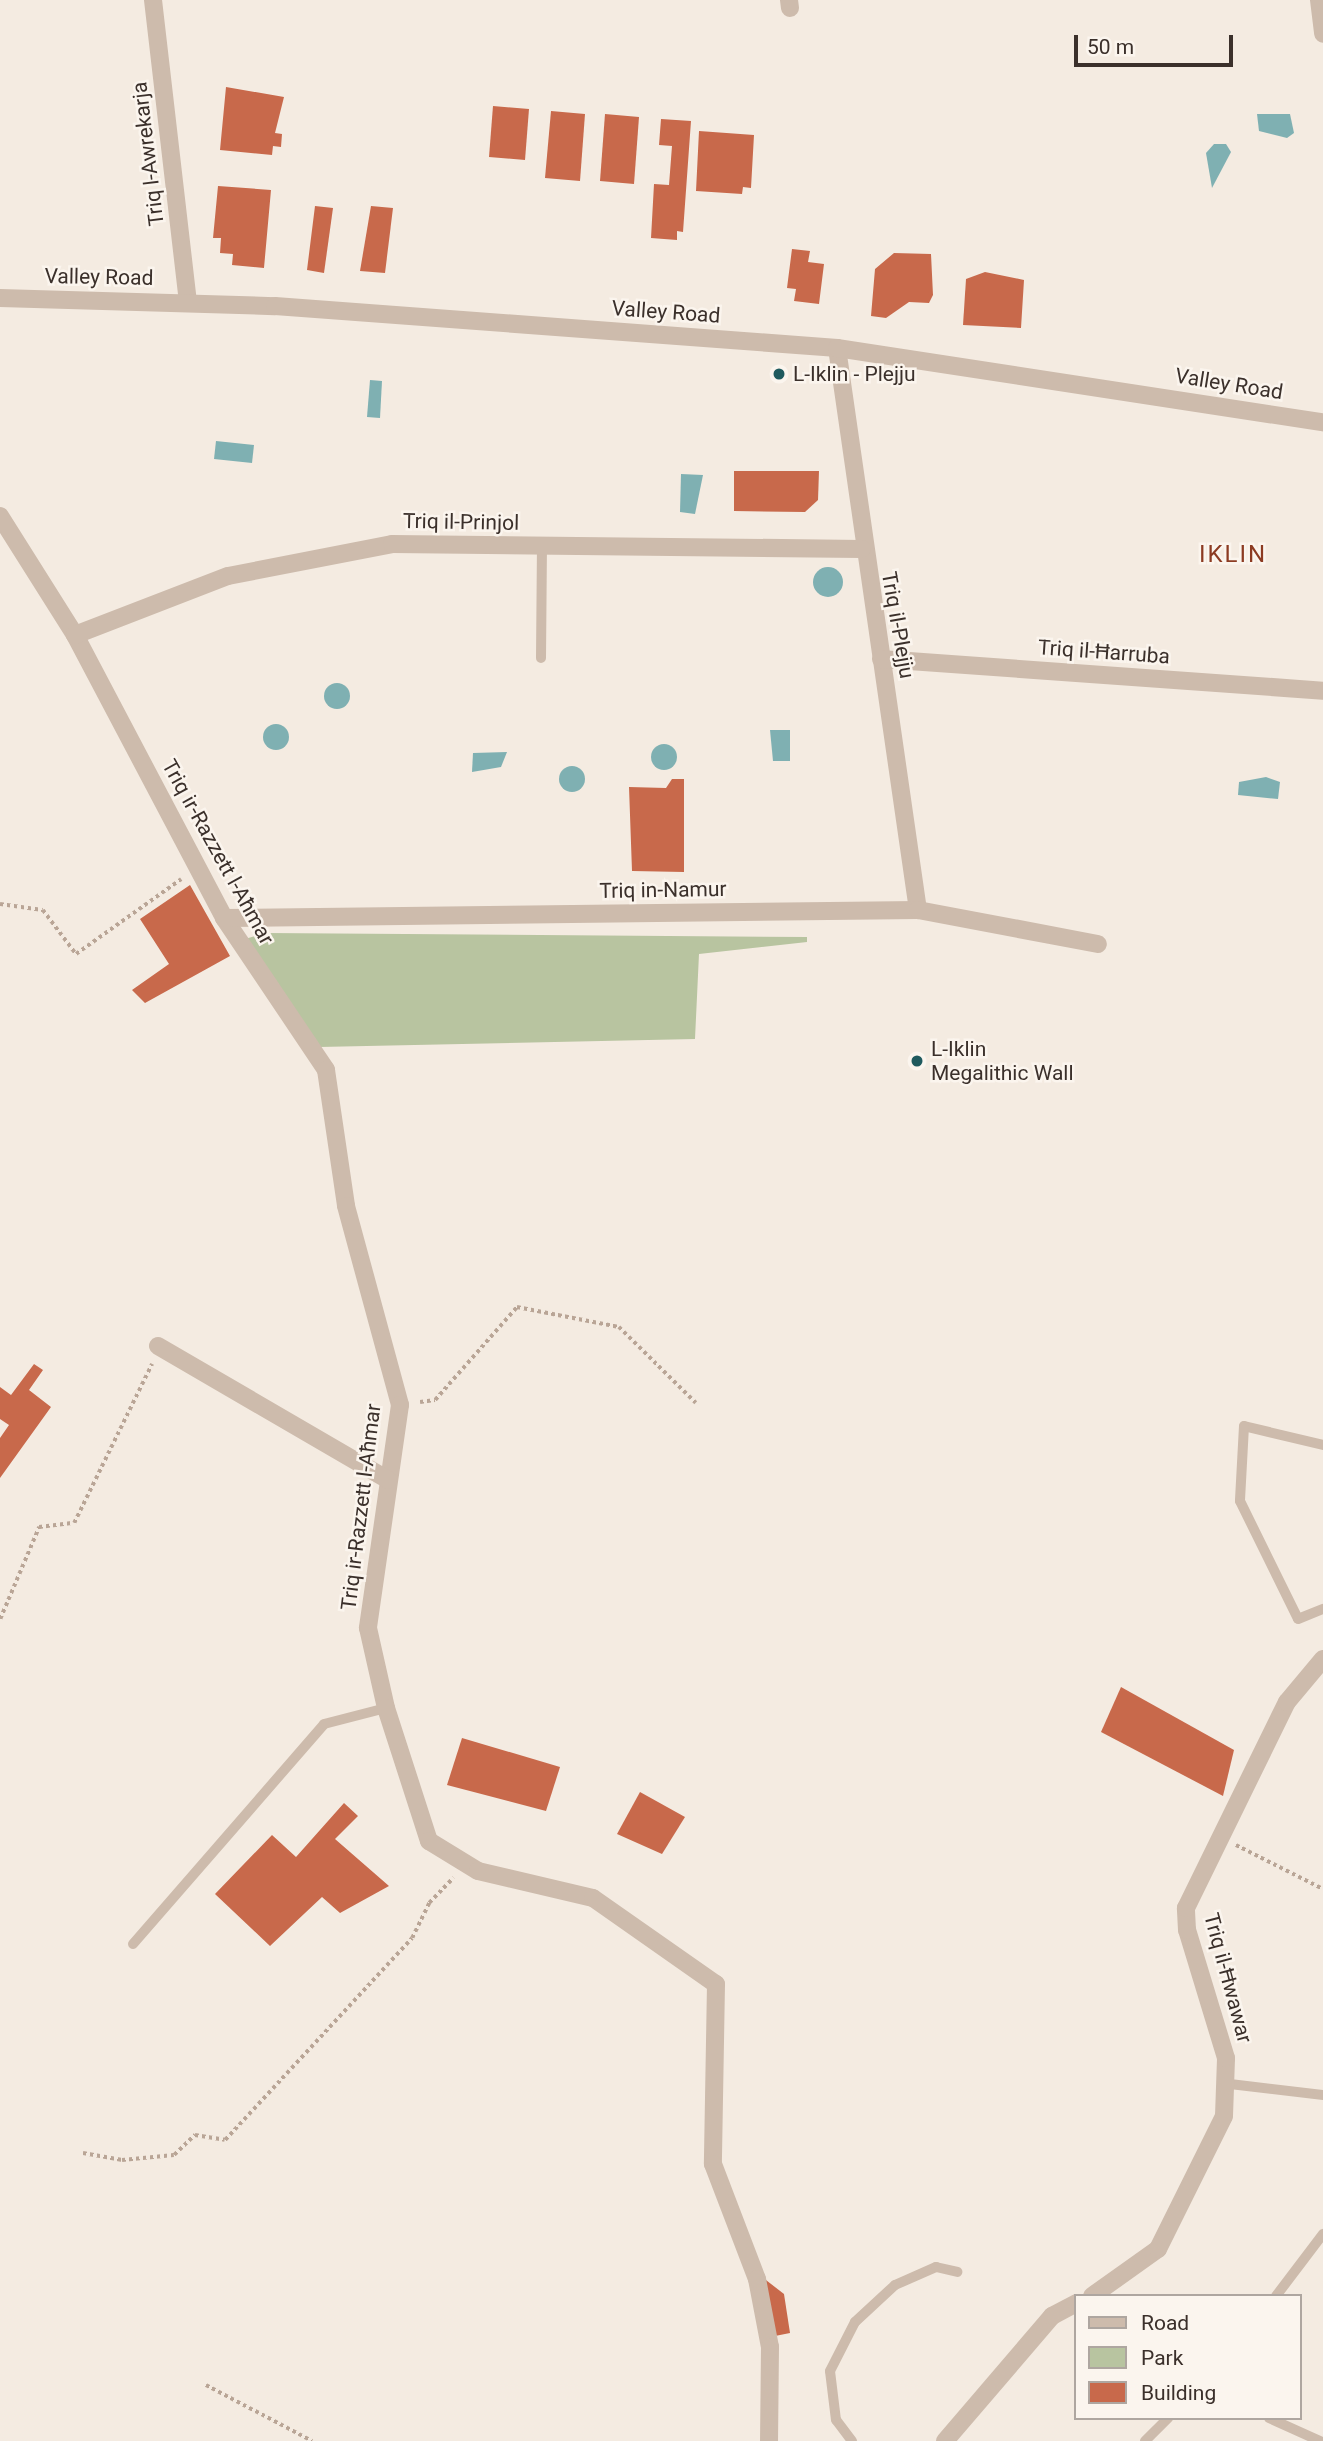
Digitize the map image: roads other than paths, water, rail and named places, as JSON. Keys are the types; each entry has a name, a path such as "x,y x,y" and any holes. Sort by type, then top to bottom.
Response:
{"street":[{"name":"Triq l-Awrekarja","path":"153,0 188,302"},
{"path":"1319,0 1323,34"},
{"name":"Valley Road","path":"0,298 188,302 837,348 1323,422"},
{"name":"Triq il-Plejju","path":"837,348 862,549 918,909"},
{"name":"Triq ir-Razzett l-Aħmar","path":"0,516 75,635 224,918 326,1070 346,1206 400,1405 368,1628 386,1708 429,1841 469,1867 593,1898 716,1984 713,2164 757,2279 770,2347 769,2441"},
{"name":"Triq il-Prinjol","path":"75,635 228,576 391,544 862,549"},
{"name":"Triq il-Ħarruba","path":"881,659 1323,691"},
{"name":"Triq in-Namur","path":"224,918 918,909 1098,944"},
{"path":"158,1346 388,1480"},
{"name":"Triq il-Ħwawar","path":"1095,2294 1157,2249 1224,2116 1230,2084 1186,1930 1193,1883 1287,1702 1323,1659"},
{"path":"945,2441 1052,2316 1074,2305"}],"lane":[{"path":"541,657 542,546"},
{"path":"1323,1445 1244,1426 1240,1501 1298,1619 1323,1609"},
{"path":"133,1944 324,1724 386,1708"},
{"path":"1230,2084 1323,2095"},
{"path":"1278,2294 1323,2234"},
{"path":"852,2441 836,2420 830,2371 855,2322 895,2285 936,2267 957,2272"},
{"path":"1145,2441 1166,2420"},
{"path":"1273,2420 1320,2441"}],"water":[{"path":"1257,114 1290,114 1294,133 1287,138 1259,131"},
{"path":"1214,144 1226,144 1231,152 1212,188 1206,153"},
{"path":"370,380 382,381 380,418 367,417"},
{"path":"216,441 254,445 252,463 214,459"},
{"path":"681,474 703,475 695,514 680,512"},
{"path":"828,567 839,571 843,582 839,593 828,597 817,593 813,582 817,571"},
{"path":"337,683 346,687 350,696 346,705 337,709 328,705 324,696 328,687"},
{"path":"276,724 285,728 289,737 285,746 276,750 267,746 263,737 267,728"},
{"path":"770,730 790,730 790,761 773,761"},
{"path":"664,744 673,748 677,757 673,766 664,770 655,766 651,757 655,748"},
{"path":"507,752 501,767 472,772 473,753"},
{"path":"572,766 581,770 585,779 581,788 572,792 563,788 559,779 563,770"},
{"path":"1266,777 1280,782 1278,799 1238,795 1239,782"}],"place":[{"name":"L-Iklin - Plejju","path":"779,374"},
{"name":"L-Iklin Megalithic Wall","path":"917,1061"}],"district":[{"name":"IKLIN","path":"1233,555"}]}
